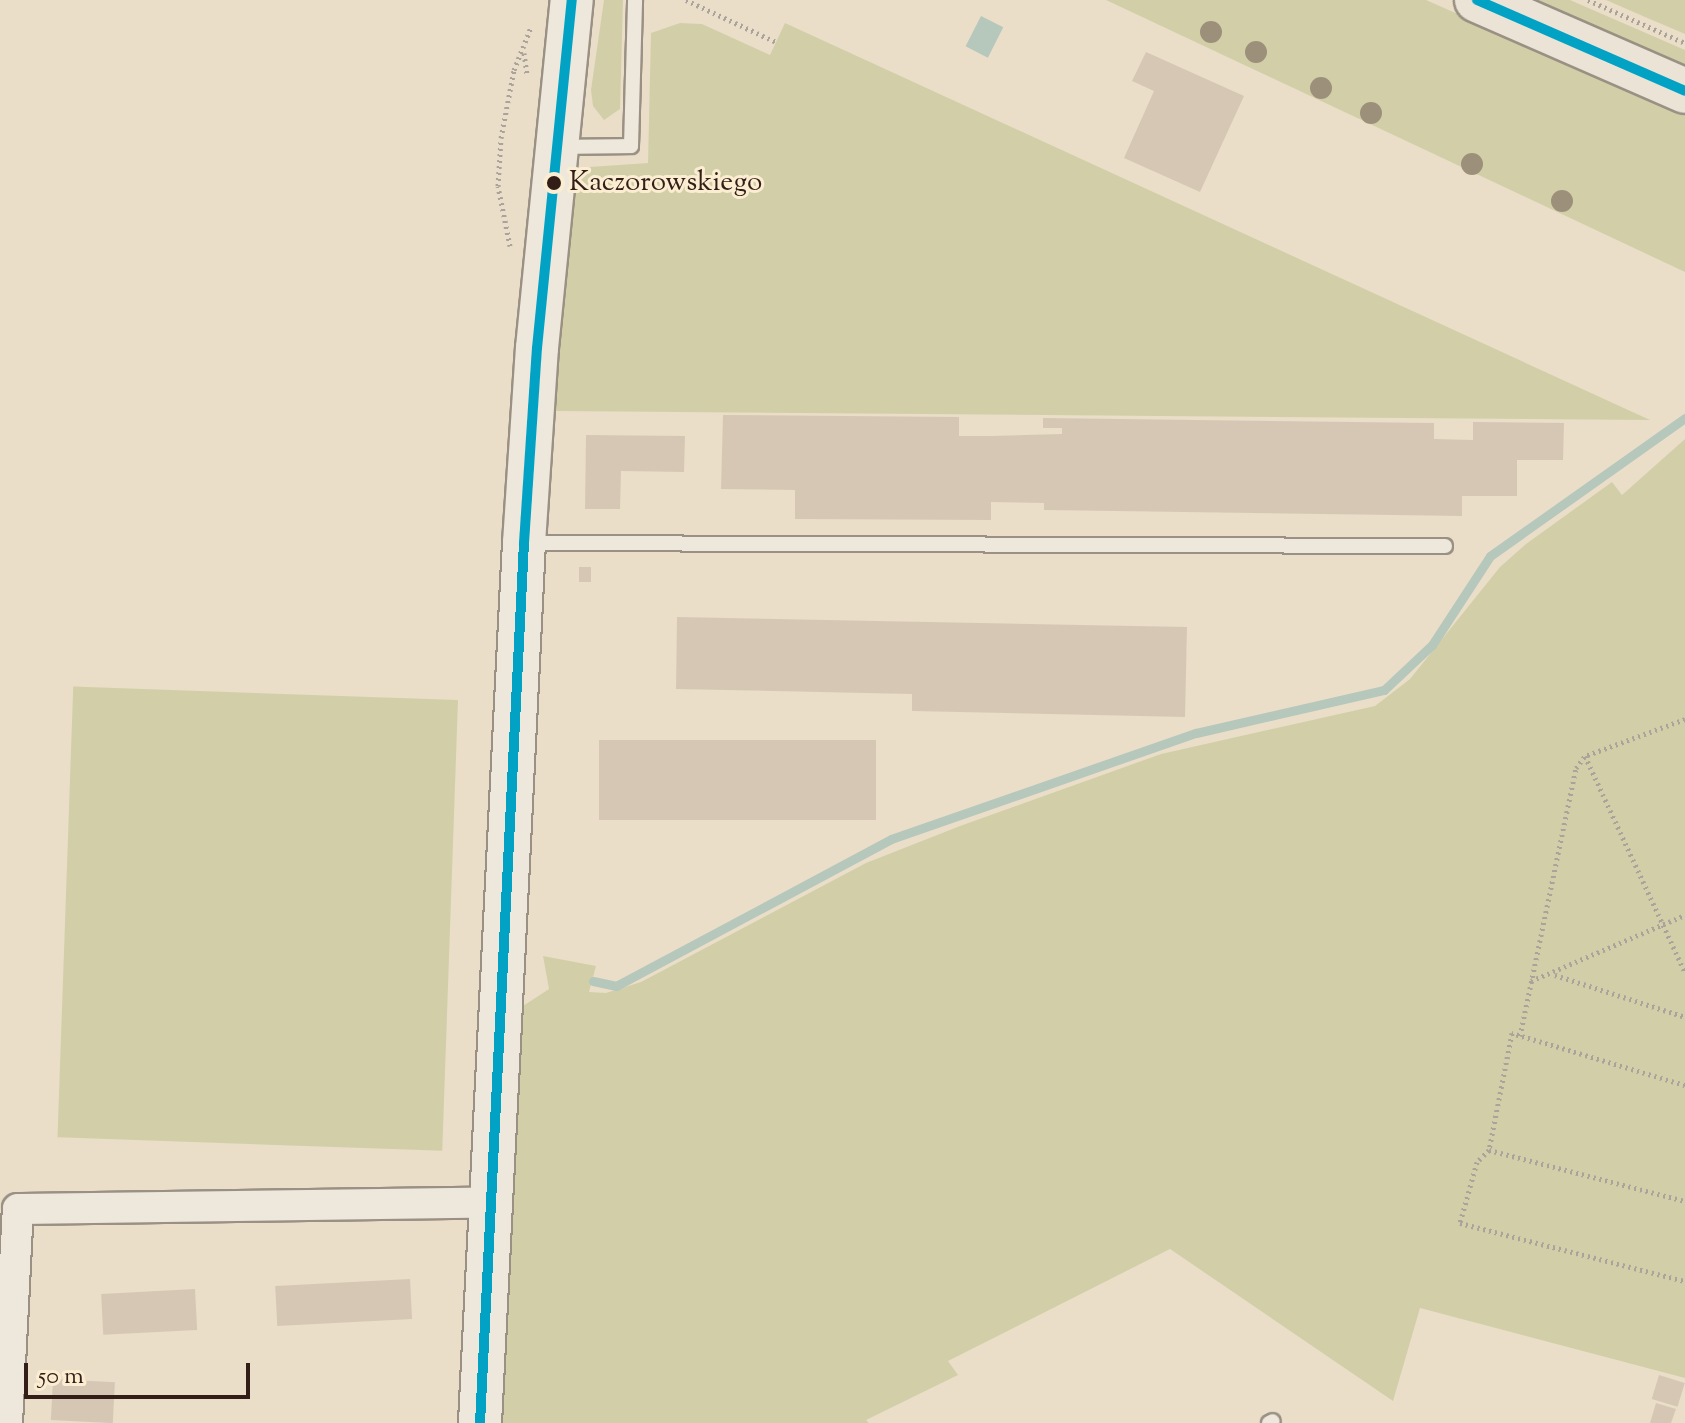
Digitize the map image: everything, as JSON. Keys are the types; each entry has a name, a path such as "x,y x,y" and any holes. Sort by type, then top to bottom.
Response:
{"main road":[{"path":"1477,0 1685,91"}],"street":[{"path":"480,1423 524,543 572,0"},
{"path":"7,1423 18,1209 491,1202"}],"lane":[{"path":"557,147 592,151 631,146 635,0"},
{"path":"524,543 1445,546"}],"path":[{"path":"686,0 776,42"},
{"path":"1588,0 1685,43"},
{"path":"514,253 507,240 498,186 506,98 534,16"},
{"path":"1520,1036 1576,768 1585,756 1685,719"},
{"path":"1585,756 1685,972"},
{"path":"1531,981 1555,975 1685,915"},
{"path":"1555,975 1685,1017"},
{"path":"1685,1085 1512,1033 1489,1150 1477,1162 1460,1223 1685,1281"},
{"path":"1489,1150 1685,1201"}],"shaded area":[{"path":"604,0 623,0 620,109 604,120 593,106 591,90"},
{"path":"1106,0 1426,0 1685,114 1685,272"},
{"path":"1521,0 1570,0 1685,50 1685,72"},
{"path":"1606,0 1685,0 1685,34 1645,17"},
{"path":"981,16 1003,27 988,58 966,46"},
{"path":"680,23 702,24 770,55 785,23 1650,420 555,411 572,183 589,167 648,163 651,33"},
{"path":"1685,439 1685,1378 1420,1308 1393,1401 1170,1249 948,1361 958,1375 866,1420 869,1423 502,1423 519,1029 523,1006 549,989 543,956 596,966 589,992 606,993 641,982 866,863 960,826 1161,754 1375,706 1410,679 1500,567 1526,544 1612,482 1622,495"},
{"path":"73,687 458,700 442,1151 57,1137"}],"building":[{"path":"1146,52 1244,96 1200,192 1124,158 1154,91 1132,81"},
{"path":"723,415 959,417 959,436 1062,434 1062,428 1043,428 1043,418 1434,423 1434,439 1473,440 1473,422 1564,423 1563,460 1517,460 1517,496 1462,496 1462,516 1044,510 1044,503 991,502 991,520 795,519 795,490 721,489"},
{"path":"586,435 685,436 684,472 621,471 620,509 585,509"},
{"path":"579,567 591,567 591,582 579,582"},
{"path":"677,617 1187,627 1185,717 912,711 912,694 676,689"},
{"path":"599,740 876,740 876,820 599,820"},
{"path":"410,1279 412,1319 277,1326 275,1286"},
{"path":"195,1289 197,1330 103,1335 101,1294"},
{"path":"1659,1375 1685,1383 1678,1407 1652,1399"},
{"path":"53,1379 115,1382 113,1423 51,1420"},
{"path":"1656,1403 1676,1409 1671,1423 1650,1423"}],"waterway":[{"path":"593,981 616,986 891,839 1196,733 1384,690 1432,645 1490,556 1685,418"}],"transit line":[{"path":"480,1423 524,543 537,348 572,0"},
{"path":"1477,0 1685,91"}],"place":[{"name":"Kaczorowskiego","path":"554,183"}]}
